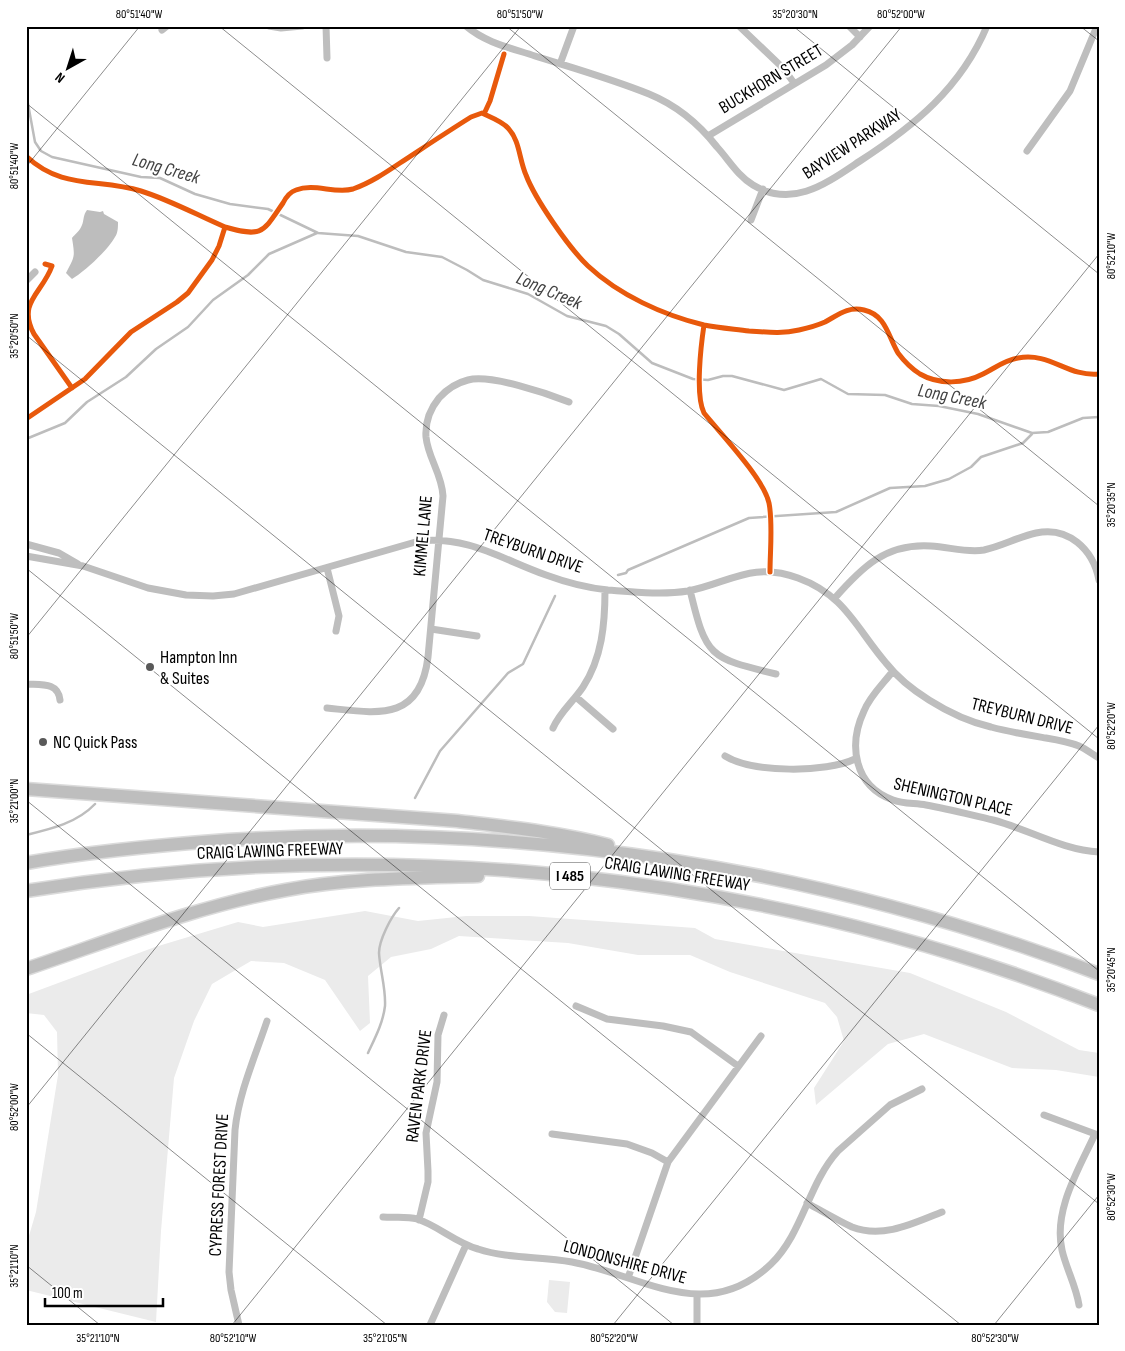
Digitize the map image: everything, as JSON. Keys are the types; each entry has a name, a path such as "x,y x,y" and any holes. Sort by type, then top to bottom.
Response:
{"highway":[{"path":"26,788 457,821 589,840 651,857"},
{"name":"CRAIG LAWING FREEWAY","path":"26,863 105,851 272,838 352,836 492,840 560,846 651,857 786,881 892,906 987,934 1099,974"},
{"name":"CRAIG LAWING FREEWAY","path":"26,892 142,876 336,864 451,866 550,874 711,895 856,926 948,952 1099,1004"},
{"path":"26,969 175,918 286,890 356,880 385,878 550,874"}],"street":[{"path":"269,26 281,28 302,26"},
{"path":"326,26 327,58"},
{"name":"BAYVIEW PARKWAY","path":"466,26 490,42 636,88 665,101 689,118 708,136 737,172 753,185 763,190 786,194 797,194 825,184 892,140 930,109 949,87 975,50 987,26"},
{"path":"560,64 574,26"},
{"path":"739,26 783,68 794,83"},
{"path":"849,26 860,37"},
{"name":"BUCKHORN STREET","path":"708,136 838,56 870,26"},
{"path":"1027,151 1070,91 1097,26"},
{"path":"752,220 763,190"},
{"path":"26,281 35,272"},
{"name":"KIMMEL LANE","path":"327,708 377,713 393,710 405,703 417,692 425,676 441,526 442,487 426,435 429,413 442,395 458,383 470,379 481,379 554,396 569,402"},
{"path":"834,598 857,574 874,560 898,549 932,546 974,551 983,550 1043,532 1059,534 1083,546 1092,558 1099,580"},
{"name":"TREYBURN DRIVE","path":"26,556 83,566 148,588 186,595 213,596 234,594 419,541 438,540 484,549 545,575 605,590 656,593 690,590 737,575 761,571 786,574 818,587 834,598 846,610 893,671 926,698 957,716 993,728 1070,743 1099,758"},
{"name":"TREYBURN DRIVE","path":"26,544 59,553 83,566"},
{"path":"327,568 339,616 336,631"},
{"path":"553,728 562,712 576,697 592,670 599,653 605,590"},
{"path":"690,590 701,632 707,644 716,654 730,662 776,674"},
{"path":"431,629 477,636"},
{"path":"725,756 744,764 788,769 833,765 855,759 857,733 864,710 893,671"},
{"path":"26,684 52,686 59,693 60,700"},
{"path":"576,697 613,730"},
{"name":"SHENINGTON PLACE","path":"855,759 865,780 873,789 894,801 928,805 977,816 1011,825 1076,848 1099,852"},
{"path":"576,1006 606,1019 663,1026 691,1032 738,1066"},
{"name":"RAVEN PARK DRIVE","path":"419,1220 428,1182 426,1133 437,1082 438,1035 444,1015"},
{"name":"CYPRESS FOREST DRIVE","path":"240,1325 231,1290 229,1272 235,1130 243,1088 267,1021"},
{"path":"628,1278 668,1162 761,1036"},
{"name":"LONDONSHIRE DRIVE","path":"383,1217 419,1220 466,1245 486,1252 591,1266 675,1293 697,1295 722,1292 759,1275 785,1247 831,1158 890,1105 922,1089"},
{"path":"1044,1115 1097,1135 1065,1202 1060,1222 1062,1251 1079,1305"},
{"path":"552,1134 627,1144 652,1153 668,1162"},
{"path":"807,1203 852,1227 874,1231 894,1230 942,1212"},
{"path":"430,1325 466,1245"},
{"path":"697,1295 697,1325"}],"shaded area":[{"path":"87,210 103,211 104,214 118,222 117,232 112,242 101,254 72,279 66,273 74,256 72,238 79,231"},
{"path":"365,911 418,921 466,916 529,916 695,928 715,939 910,973 1006,1012 1079,1050 1099,1053 1099,1077 1056,1070 1012,1068 924,1034 888,1044 816,1105 814,1088 844,1041 837,1017 825,1003 730,972 690,955 638,955 568,943 459,936 431,949 391,957 368,976 370,1023 360,1031 325,980 284,963 251,961 212,984 194,1021 174,1078 161,1231 156,1322 26,1290 26,1246 36,1212 58,1075 57,1032 44,1015 26,1013 26,995 155,947 238,922 263,927"},
{"path":"549,1280 570,1282 567,1313 555,1312 547,1302"}],"waterway":[{"name":"Long Creek","path":"26,93 35,142 41,151 52,157 141,177 160,178 195,194 230,204 268,209 318,233 358,236 406,252 442,257 483,280 528,294 567,316 606,326 619,334 652,363 693,379 708,380 732,376 784,390 821,379 848,394 885,395 912,404 939,406 978,414 1032,433 1048,432 1083,418 1099,417"},
{"path":"26,439 65,423 87,402 126,377 156,349 188,327 213,300 248,275 269,254 317,233"},
{"path":"618,575 749,518 836,512 890,488 925,486 949,479 971,467 981,457 1023,443 1032,434"},
{"path":"415,798 440,751 508,673 523,664 555,596"},
{"path":"26,835 72,821 95,804"},
{"path":"368,1053 381,1024 385,1006 379,953 381,942 392,917 399,908"}],"cycle path":[{"path":"484,114 490,101 504,54"},
{"path":"26,156 40,167 67,179 141,191 173,203 225,227 255,232 261,230 271,221 290,193 303,188 346,190 359,187 383,174 471,117 482,113 503,123 512,133 530,185 553,223 580,258 613,286 657,310 704,325 774,332 793,331 815,326 848,310 858,309 877,316 882,321 898,353 905,362 927,378 952,382 968,380 1009,360 1030,357 1050,361 1077,372 1099,374"},
{"path":"26,419 85,379 131,332 188,293 212,260 225,227"},
{"path":"45,264 52,266 48,276 33,298 28,314 29,323 34,334 72,388"},
{"path":"704,325 699,383 701,405 704,413 751,470 765,493 769,503 771,519 770,572"}],"place":[{"name":"Hampton Inn & Suites","path":"150,667"},
{"name":"NC Quick Pass","path":"43,742"}]}
